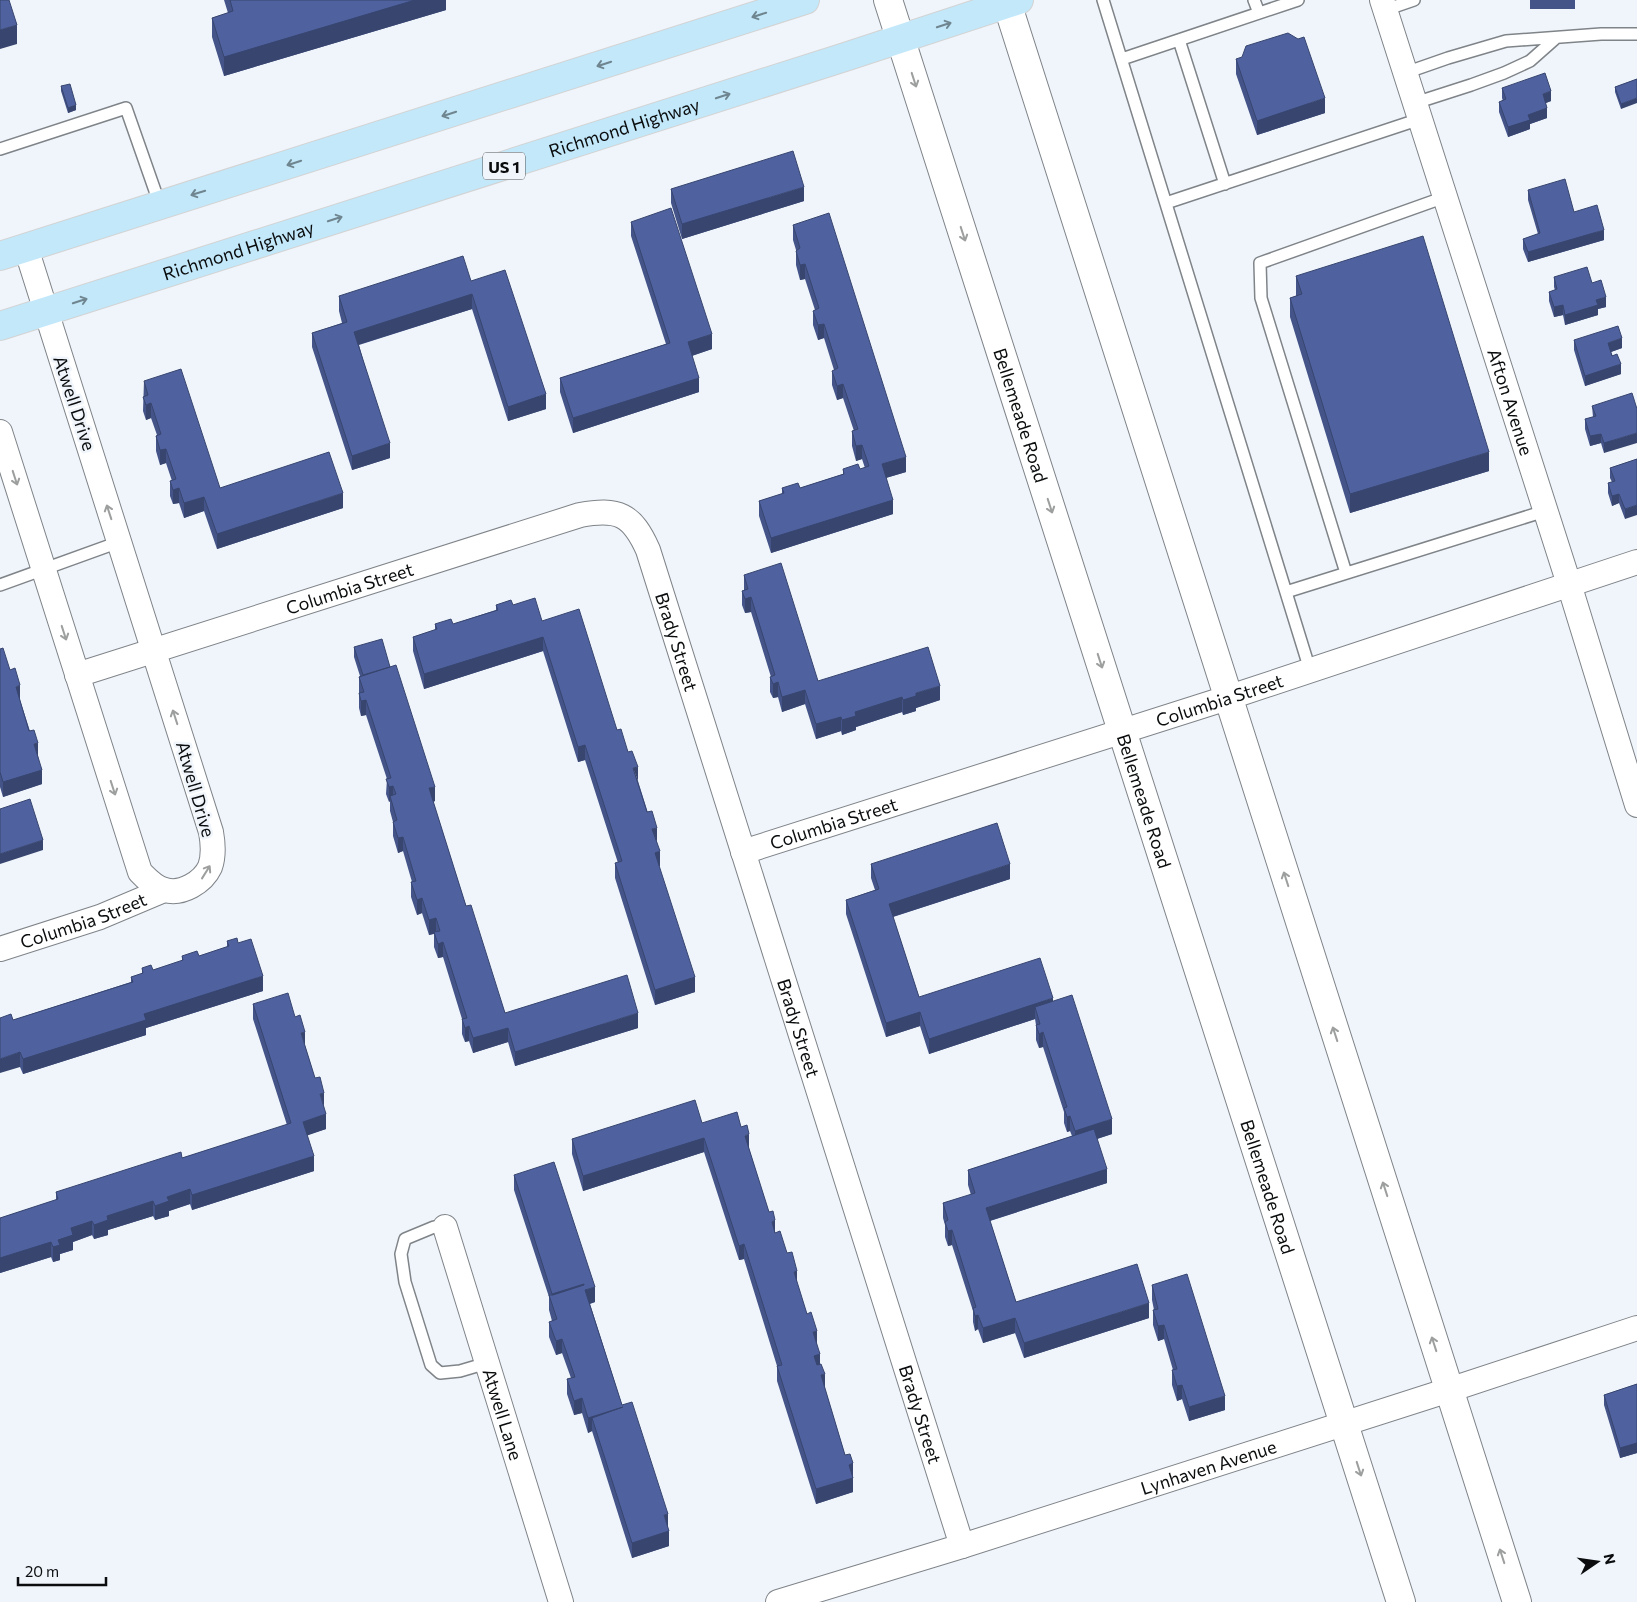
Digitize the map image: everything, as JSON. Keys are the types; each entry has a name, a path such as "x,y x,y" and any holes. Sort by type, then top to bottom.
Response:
{"main road":[{"path":"0,256 805,0"},
{"name":"Bellemeade Road","path":"888,0 1401,1602"},
{"path":"1011,1 1228,698 1517,1602"},
{"name":"Richmond Highway","path":"0,326 900,39 1011,1"}],"street":[{"name":"Afton Avenue","path":"1384,5 1569,584 1637,805"},
{"name":"Atwell Drive","path":"26,248 211,832 213,848 210,866 200,881 184,889 164,890"},
{"path":"0,432 140,872 150,882 164,890"},
{"name":"Columbia Street","path":"78,675 580,515 602,511 623,516"},
{"name":"Brady Street","path":"623,516 638,530 648,550 962,1546"},
{"name":"Columbia Street","path":"743,852 1228,698 1637,562"},
{"name":"Columbia Street","path":"0,949 100,917 164,890"},
{"name":"Atwell Lane","path":"445,1227 561,1602"},
{"name":"Lynhaven Avenue","path":"778,1602 962,1546 1637,1328"}],"lane":[{"path":"1103,0 1310,670"},
{"path":"1254,0 1259,13"},
{"path":"1122,59 1298,0"},
{"path":"1384,5 1414,0"},
{"path":"1405,73 1506,41 1601,34 1637,34"},
{"path":"1166,203 1225,184 1417,111 1530,61 1556,38"},
{"path":"1179,40 1225,184"},
{"path":"0,149 126,108 160,205"},
{"path":"1346,573 1261,298 1260,263 1445,197"},
{"path":"1286,592 1545,511"},
{"path":"0,584 119,542"},
{"path":"445,1227 434,1228 405,1239 401,1254 405,1282 432,1365 440,1373 460,1371 488,1363"}],"building":[{"path":"0,0 9,0 17,25 0,30"},
{"path":"230,0 415,0 224,57 212,18 233,11"},
{"path":"1288,33 1298,39 1304,37 1325,98 1257,121 1236,59 1242,57 1246,46"},
{"path":"1545,73 1551,91 1543,94 1547,108 1528,115 1530,120 1508,127 1499,102 1506,99 1502,88"},
{"path":"1637,79 1637,98 1621,104 1615,87"},
{"path":"70,84 76,105 68,108 61,86"},
{"path":"793,151 804,187 682,224 671,189"},
{"path":"1565,179 1574,212 1597,205 1604,230 1528,252 1523,239 1540,233 1528,190"},
{"path":"671,208 712,334 688,342 699,378 573,418 560,378 670,343 631,222"},
{"path":"829,213 906,457 882,464 893,500 771,538 759,501 784,493 782,488 798,483 800,488 844,474 843,469 858,464 860,469 869,466 862,445 856,446 852,431 858,429 843,384 837,386 832,371 838,368 824,324 818,325 813,311 819,308 805,264 800,265 796,251 800,248 793,225"},
{"path":"1423,236 1489,452 1350,494 1290,298 1302,294 1296,276"},
{"path":"463,256 471,281 505,270 546,394 508,407 472,294 354,332 390,443 352,456 312,333 347,322 339,296"},
{"path":"1587,267 1592,283 1601,280 1606,297 1596,300 1598,305 1565,315 1563,305 1554,307 1549,292 1557,289 1554,277"},
{"path":"1618,326 1622,338 1608,343 1612,356 1617,354 1621,364 1585,376 1574,340"},
{"path":"181,369 220,488 329,452 343,493 217,534 204,497 184,503 179,488 173,490 170,481 176,479 166,449 160,450 156,436 161,434 151,403 146,405 143,397 148,395 144,381"},
{"path":"1632,393 1637,409 1637,433 1604,443 1601,434 1590,436 1585,419 1596,416 1592,406"},
{"path":"1637,459 1637,505 1625,509 1619,494 1612,496 1608,483 1615,481 1610,468"},
{"path":"781,563 818,681 928,647 940,686 916,693 916,696 903,700 902,697 855,712 856,716 842,720 841,717 816,724 805,690 782,697 778,682 773,684 770,677 775,675 751,597 745,599 742,591 748,589 744,575"},
{"path":"535,598 542,621 579,609 617,730 621,729 628,752 632,751 638,767 633,768 647,812 652,811 657,828 652,829 660,851 655,853 695,977 655,990 615,863 622,861 585,745 578,747 543,637 424,674 413,637 437,629 435,624 451,619 453,624 498,610 496,605 511,600 513,605"},
{"path":"382,639 390,667 363,675 354,647"},
{"path":"3,648 10,670 15,668 20,685 16,687 29,731 34,730 38,743 34,744 42,770 3,782 0,772 0,649"},
{"path":"396,665 435,787 429,788 466,906 471,905 505,1013 627,975 638,1013 515,1052 508,1028 473,1038 469,1026 465,1028 462,1019 467,1018 443,942 438,944 434,932 440,931 436,918 429,920 422,898 417,900 411,882 416,881 403,837 398,838 393,822 397,820 390,796 396,794 393,786 389,787 386,779 391,778 366,700 361,701 359,693 364,692 359,677"},
{"path":"30,799 43,840 0,854 0,809"},
{"path":"997,823 1010,864 889,904 919,997 1040,958 1053,998 929,1039 920,1012 886,1023 846,900 879,889 871,864"},
{"path":"237,938 238,943 251,939 263,976 144,1014 146,1020 23,1059 20,1052 0,1059 0,1018 11,1014 13,1020 133,982 131,977 143,973 142,968 151,965 153,970 183,960 182,956 197,951 199,956 229,946 227,941"},
{"path":"288,993 295,1017 300,1015 305,1032 301,1033 315,1078 320,1077 324,1093 320,1094 326,1114 303,1122 314,1156 192,1195 190,1189 167,1197 169,1201 155,1206 153,1201 107,1216 108,1220 94,1225 92,1221 71,1228 73,1235 58,1240 60,1245 53,1247 51,1242 0,1258 0,1218 58,1199 56,1192 181,1152 182,1158 291,1123 253,1004"},
{"path":"1072,995 1112,1119 1075,1131 1070,1116 1067,1117 1064,1108 1067,1107 1043,1032 1039,1034 1036,1025 1040,1024 1035,1007"},
{"path":"695,1100 702,1123 737,1112 741,1127 747,1125 749,1134 745,1136 769,1212 773,1211 775,1220 772,1222 775,1233 780,1231 787,1253 792,1252 797,1271 794,1272 807,1314 811,1312 817,1331 813,1332 820,1354 814,1356 817,1365 821,1364 825,1374 821,1375 845,1455 850,1454 853,1463 849,1465 853,1478 816,1489 777,1366 782,1365 744,1244 739,1246 704,1138 583,1176 572,1139"},
{"path":"1094,1129 1107,1169 986,1208 1016,1302 1137,1264 1149,1303 1024,1343 1015,1318 983,1328 978,1315 975,1316 973,1308 976,1307 952,1230 948,1231 945,1222 948,1220 943,1203 975,1193 968,1170"},
{"path":"554,1162 595,1287 585,1290 622,1405 632,1402 668,1514 664,1515 669,1531 632,1543 592,1418 623,1407 588,1418 582,1398 574,1401 567,1379 575,1377 562,1339 556,1341 549,1322 557,1319 549,1295 584,1284 552,1294 514,1175"},
{"path":"1187,1274 1225,1396 1189,1407 1182,1385 1177,1386 1172,1370 1177,1369 1164,1325 1158,1326 1153,1310 1158,1309 1152,1285"},
{"path":"1637,1384 1637,1443 1620,1448 1604,1395"}]}
